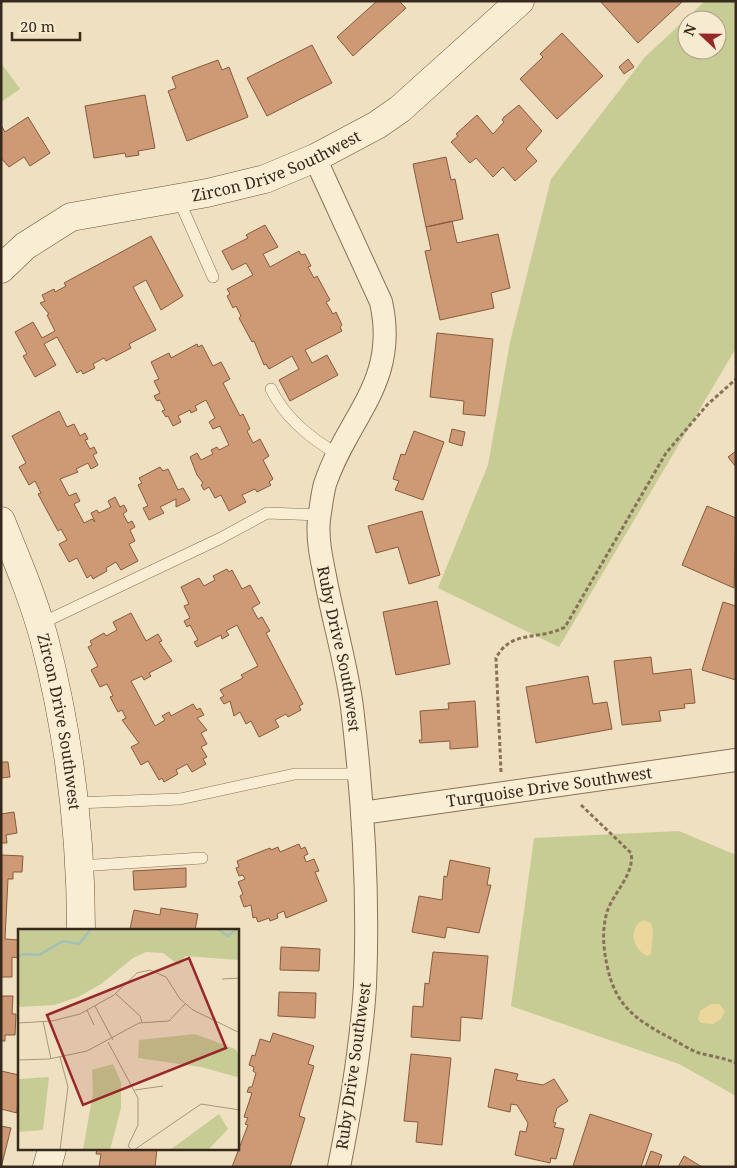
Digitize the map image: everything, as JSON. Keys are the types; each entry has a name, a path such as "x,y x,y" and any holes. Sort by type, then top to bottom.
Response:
{"street":[{"name":"Zircon Drive Southwest","path":"1,269 25,246 71,217 178,198 265,179 315,158 377,125 400,109 520,1"},
{"name":"Ruby Drive Southwest","path":"315,158 381,302 386,323 381,370 366,406 338,455 324,486 318,538 349,682 359,774 366,889 364,989 351,1106 339,1167"},
{"name":"Zircon Drive Southwest","path":"1,521 39,625 66,738 75,803 80,866 81,929"},
{"name":"Turquoise Drive Southwest","path":"362,814 558,784 736,760"},
{"path":"47,1167 52,1150"}],"lane":[{"path":"178,198 213,278"},
{"path":"271,389 279,406 318,443 338,455"},
{"path":"39,625 219,539 267,513 320,515"},
{"path":"75,803 180,799 295,774 359,774"},
{"path":"80,866 202,858"}],"path":[{"path":"503,793 496,658 501,649 512,640 546,635 565,627 666,453 707,405 736,379"},
{"path":"558,784 632,853 633,860 630,870 607,911 604,928 603,946 614,993 626,1008 645,1025 697,1052 736,1063"}],"green space":[{"path":"705,1 736,1 736,348 559,647 438,588 488,465 510,342 551,179 645,57 677,27 677,60 727,60 727,10 695,10"},
{"path":"1,63 20,89 1,102"},
{"path":"679,831 736,855 736,1096 679,1064 511,1006 534,838"}],"sand":[{"path":"643,920 651,923 653,931 651,954 647,956 638,949 634,938 635,928"},
{"path":"711,1004 719,1004 725,1011 721,1019 713,1024 701,1023 698,1019 700,1011"}],"building":[{"path":"377,1 399,1 406,8 353,56 337,37"},
{"path":"600,1 683,1 638,43"},
{"path":"562,33 603,76 557,119 520,79 543,57 540,54"},
{"path":"312,45 332,83 267,116 247,78"},
{"path":"628,59 634,67 624,74 619,67"},
{"path":"218,60 222,70 229,67 248,117 187,141 168,91 176,88 172,77"},
{"path":"145,95 155,148 138,151 139,155 126,157 125,153 94,158 85,106"},
{"path":"519,105 542,131 526,149 537,161 515,181 503,167 493,177 476,158 470,163 451,142 458,136 456,134 477,115 493,134 504,122 502,120 504,117"},
{"path":"28,117 50,153 30,166 24,157 9,167 1,158 1,125 5,132"},
{"path":"446,157 451,180 455,179 463,219 426,227 413,164"},
{"path":"452,221 457,243 498,234 510,288 491,293 494,308 440,320 425,251 431,250 426,227"},
{"path":"265,225 278,247 263,254 270,267 299,251 301,255 305,254 311,266 308,267 314,278 317,276 330,300 326,302 333,314 336,312 342,325 340,327 342,331 305,350 312,363 327,355 338,375 290,401 279,380 299,369 292,356 269,369 266,364 264,365 254,341 252,342 239,318 241,316 236,306 233,308 227,296 230,294 227,289 253,275 246,263 232,270 222,251 248,238 246,235"},
{"path":"151,236 183,296 161,310 146,280 133,287 156,330 129,344 131,348 106,361 104,358 93,364 95,368 83,374 81,370 77,373 57,337 44,344 56,365 35,377 23,356 27,354 15,332 33,322 42,338 55,331 47,315 49,314 40,303 45,301 42,295 54,289 55,292 66,286 64,283"},
{"path":"437,333 493,339 485,416 463,414 464,401 430,397"},
{"path":"197,344 198,347 202,345 213,366 221,362 230,379 223,383 240,416 243,414 250,429 247,431 253,443 260,439 269,456 263,460 273,479 269,482 271,485 257,492 255,489 242,495 246,502 229,511 221,495 215,498 209,487 204,490 201,485 203,483 197,475 190,457 197,453 201,460 213,454 211,450 217,447 219,450 229,445 220,426 213,429 209,422 215,418 206,400 195,406 197,410 191,413 190,410 178,416 181,422 173,426 168,416 166,417 162,411 165,410 160,400 157,401 154,396 160,393 154,381 159,379 151,362 169,353 171,358"},
{"path":"59,411 67,427 74,424 80,436 85,433 88,439 85,440 90,449 94,447 97,453 93,455 98,465 91,469 88,463 76,469 78,472 60,479 69,496 76,493 80,501 74,504 84,523 92,519 95,522 91,513 97,510 99,513 111,507 108,501 115,497 120,507 124,505 127,511 123,514 128,523 132,521 135,527 130,530 135,541 129,544 138,561 121,570 116,562 106,568 107,571 93,579 91,575 87,578 77,558 69,562 59,544 67,540 61,529 58,531 38,494 41,493 35,481 29,485 19,467 26,463 12,436"},
{"path":"452,429 465,432 462,446 449,442"},
{"path":"414,431 444,442 423,500 395,490 399,481 393,479 401,454 405,455"},
{"path":"736,451 736,467 728,457"},
{"path":"160,467 163,471 168,469 178,490 183,488 190,500 176,507 176,499 160,507 164,513 149,520 143,508 148,506 138,485 142,483 139,478"},
{"path":"707,506 736,518 734,588 682,565"},
{"path":"422,511 440,575 409,584 398,547 376,553 368,526"},
{"path":"227,569 229,572 232,570 242,589 250,585 260,603 252,608 258,619 262,617 270,631 266,633 303,704 299,706 301,710 288,717 286,714 275,720 279,727 259,737 251,721 246,724 240,712 234,716 230,701 224,704 220,698 224,696 220,690 243,678 241,675 258,666 237,625 226,631 229,635 222,639 221,635 197,647 194,642 198,640 190,625 187,627 184,621 190,618 184,606 189,604 181,587 199,578 204,586 215,580 213,576"},
{"path":"437,601 450,664 396,675 383,612"},
{"path":"723,602 736,606 736,680 702,670"},
{"path":"131,613 146,641 158,634 162,641 159,642 172,661 149,673 151,676 144,680 142,676 131,681 155,726 165,720 162,716 169,712 171,716 193,704 197,710 200,708 204,715 197,718 207,730 201,733 207,744 201,747 207,757 203,759 206,764 192,772 187,764 176,770 178,774 164,782 162,778 159,780 148,761 141,765 131,747 139,743 122,720 126,718 122,710 118,712 110,697 113,696 107,684 100,687 91,670 98,666 88,647 92,645 90,641 104,633 106,636 117,630 113,622"},
{"path":"651,657 653,674 691,669 695,703 684,704 685,708 659,711 661,721 622,725 614,661"},
{"path":"588,676 593,704 607,702 612,729 536,743 526,687"},
{"path":"475,701 478,747 450,749 450,741 420,743 419,740 422,740 420,711 449,709 448,703"},
{"path":"1,762 8,762 10,777 1,778"},
{"path":"14,812 17,833 6,835 7,843 1,843 1,814"},
{"path":"299,844 301,849 305,847 308,854 304,856 306,862 314,859 319,871 315,872 327,901 286,918 284,911 277,914 278,918 270,921 269,918 258,922 256,917 253,918 251,905 244,907 240,896 243,894 238,882 245,879 243,875 239,876 236,868 239,867 237,861 270,848 271,850 278,847 280,852"},
{"path":"1,855 23,856 22,872 13,872 13,879 8,879 5,939 18,940 18,958 12,957 12,977 1,977"},
{"path":"450,860 490,868 487,885 491,885 479,933 447,927 445,938 412,932 419,896 442,900 444,876 447,877"},
{"path":"186,868 186,887 134,890 133,871"},
{"path":"161,908 198,914 195,929 130,929 134,910 160,915"},
{"path":"281,947 320,949 319,971 280,970"},
{"path":"433,952 488,956 482,1019 461,1017 460,1041 411,1037 413,1006 423,1007 425,983 429,984"},
{"path":"279,992 316,993 315,1018 278,1016"},
{"path":"1,996 13,996 12,1014 16,1014 15,1035 5,1035 5,1041 1,1041"},
{"path":"273,1033 314,1046 308,1064 314,1066 299,1116 305,1118 290,1167 232,1167 248,1125 245,1124 248,1118 244,1117 252,1093 247,1092 249,1087 252,1087 256,1073 253,1071 254,1067 249,1065 252,1055 255,1056 260,1039 270,1042"},
{"path":"411,1054 451,1058 442,1145 416,1142 418,1122 404,1121"},
{"path":"495,1069 518,1074 516,1080 543,1085 554,1079 568,1101 557,1108 553,1122 556,1123 554,1127 564,1129 556,1159 551,1158 550,1163 515,1155 520,1131 526,1132 528,1123 517,1105 511,1104 510,1112 488,1107"},
{"path":"1,1071 18,1075 17,1113 1,1109"},
{"path":"590,1114 652,1134 641,1167 573,1166"},
{"path":"1,1126 11,1128 2,1164 1,1164"},
{"path":"97,1150 157,1150 155,1167 99,1167 101,1154 96,1154"},
{"path":"651,1151 662,1155 658,1167 645,1167"},
{"path":"684,1156 702,1167 678,1167"}]}
